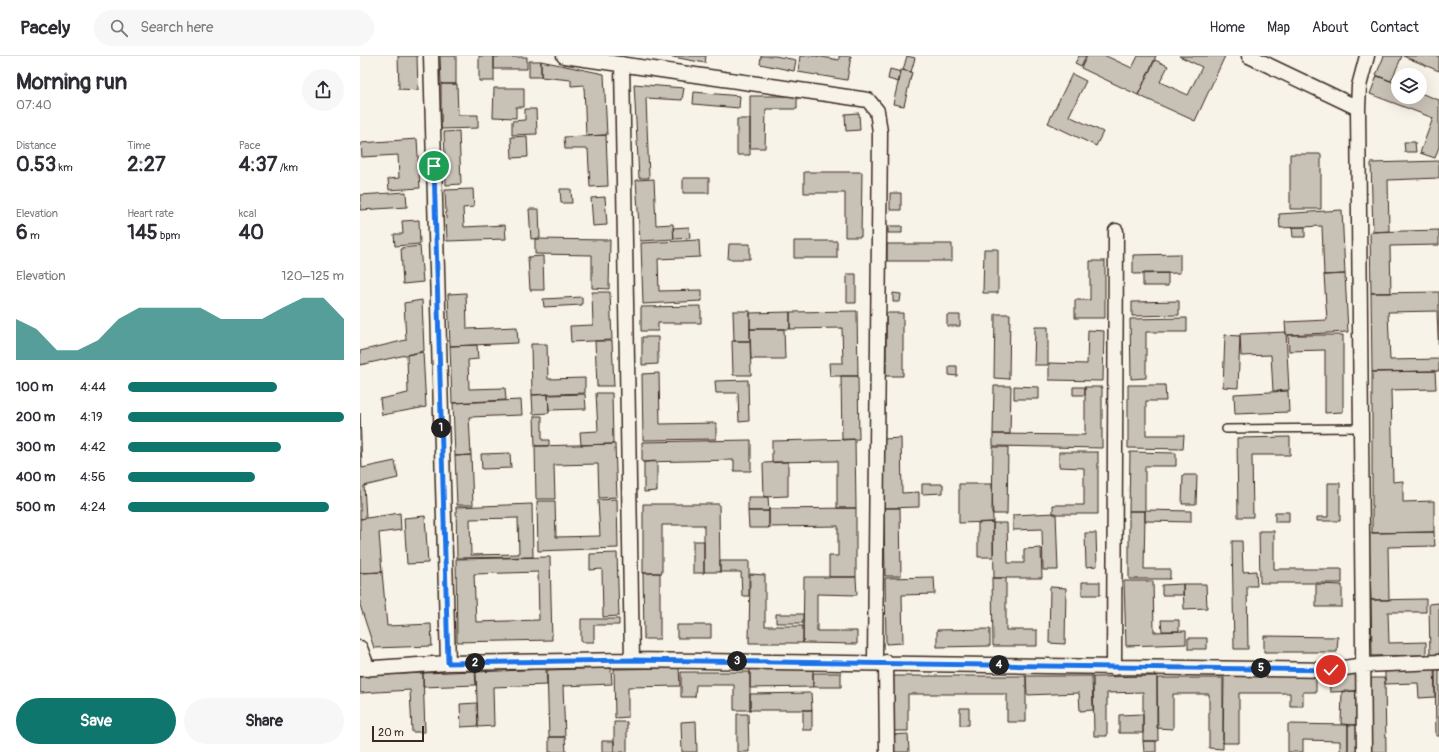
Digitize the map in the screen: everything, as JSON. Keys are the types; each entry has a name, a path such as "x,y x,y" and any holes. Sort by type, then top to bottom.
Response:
{"street":[{"path":"431,56 448,663"},
{"path":"564,56 868,100 877,111 880,132 881,662 888,752"},
{"path":"1250,56 1358,108"},
{"path":"1364,752 1358,108 1359,86 1367,56"},
{"path":"622,64 632,660"},
{"path":"1114,668 1116,231"},
{"path":"360,648 364,669 448,663 632,660 881,662 1114,668 1170,666 1331,670 1364,664 1439,662"}],"lane":[{"path":"1226,429 1360,428"}],"building":[{"path":"398,56 417,56 418,90 399,89"},
{"path":"440,56 456,56 456,84 441,84"},
{"path":"479,56 494,56 494,81 479,81"},
{"path":"668,56 706,56 705,63"},
{"path":"761,56 775,56 796,60 794,71 760,64"},
{"path":"800,56 816,56 839,60 839,56 851,56 847,80 798,72"},
{"path":"907,56 915,58 911,72 903,70"},
{"path":"1079,56 1086,56 1081,66 1075,63"},
{"path":"1087,56 1106,56 1132,68 1138,56 1156,56 1138,95 1081,68"},
{"path":"1179,56 1225,56 1195,121 1138,95 1155,60 1168,66 1160,82 1188,95 1202,67"},
{"path":"1384,56 1402,56 1397,68 1391,68 1391,81 1376,75"},
{"path":"1403,56 1439,56 1439,71"},
{"path":"494,57 527,57 527,69 494,69"},
{"path":"529,61 541,61 541,77 529,77"},
{"path":"541,61 604,74 607,135 586,136 584,85 571,86 571,80 541,77"},
{"path":"890,69 901,72 899,82 888,79"},
{"path":"901,70 912,72 904,106 893,104"},
{"path":"1072,74 1086,81 1069,116 1103,132 1096,146 1048,123"},
{"path":"1377,76 1391,81 1391,102 1370,94"},
{"path":"441,84 457,84 458,115 478,115 478,128 441,129"},
{"path":"634,84 684,88 682,100 646,98 649,178 639,178"},
{"path":"494,88 524,88 524,107 516,107 516,118 493,117"},
{"path":"694,92 740,96 739,108 693,104"},
{"path":"750,96 797,96 797,109 766,109 765,148 750,148"},
{"path":"1427,96 1439,100 1439,147 1435,158 1420,153 1433,118 1396,104 1427,104"},
{"path":"525,109 536,109 537,134 512,135 512,121 525,120"},
{"path":"859,113 860,130 846,131 845,114"},
{"path":"737,119 750,119 750,155 737,155"},
{"path":"459,131 461,184 446,185 444,132"},
{"path":"606,135 608,186 590,187 588,149 565,149 564,137"},
{"path":"527,136 528,157 512,158 511,137"},
{"path":"417,139 420,188 389,190 388,179 399,178 398,155 362,157 361,143"},
{"path":"1404,142 1415,142 1416,152 1405,152"},
{"path":"1290,154 1321,154 1321,209 1290,209"},
{"path":"1439,161 1439,178 1388,180 1389,231 1373,232 1371,163"},
{"path":"804,172 862,172 861,237 845,237 845,193 804,193"},
{"path":"683,178 709,178 709,193 683,193"},
{"path":"654,179 656,225 673,224 674,239 640,241 636,180"},
{"path":"473,189 474,207 463,208 464,227 505,225 506,239 447,241 445,190"},
{"path":"560,189 571,189 572,203 561,203"},
{"path":"406,192 407,207 360,210 360,195"},
{"path":"890,193 901,193 901,210 890,210"},
{"path":"605,197 607,225 593,226 591,198"},
{"path":"529,209 539,209 540,238 531,239"},
{"path":"1342,210 1345,274 1324,275 1322,226 1280,228 1279,214"},
{"path":"419,220 420,244 395,246 394,234 403,234 402,221"},
{"path":"888,226 902,226 902,233 888,233"},
{"path":"689,227 690,238 674,239 673,228"},
{"path":"1292,227 1305,227 1305,237 1293,237"},
{"path":"1439,230 1439,245 1390,246 1391,293 1371,293 1370,232"},
{"path":"535,239 610,240 609,289 592,288 592,255 535,254"},
{"path":"699,240 700,257 658,259 659,291 702,290 702,301 643,304 641,243"},
{"path":"794,241 837,241 837,258 794,258"},
{"path":"729,244 750,244 750,259 728,259"},
{"path":"887,244 952,244 952,261 887,261"},
{"path":"420,246 423,282 403,284 401,248"},
{"path":"984,249 998,249 998,293 983,293"},
{"path":"1180,254 1180,273 1133,274 1133,255"},
{"path":"543,256 544,290 530,290 528,257"},
{"path":"1090,261 1105,261 1105,318 1075,318 1075,300 1090,300"},
{"path":"1143,273 1168,273 1168,286 1143,286"},
{"path":"847,274 856,274 856,303 847,303"},
{"path":"1345,274 1348,332 1286,335 1285,322 1327,320 1324,275"},
{"path":"592,292 610,292 612,340 571,342 570,326 593,325"},
{"path":"1439,292 1439,359 1439,371 1372,372 1371,293","holes":["1437,311 1439,359 1390,360 1388,312"]},
{"path":"466,293 467,329 517,327 518,343 450,346 448,294"},
{"path":"893,293 901,294 900,302 893,302"},
{"path":"582,297 582,305 544,307 543,299"},
{"path":"422,300 424,351 360,365 360,351 406,340 404,303"},
{"path":"1179,301 1179,315 1132,316 1132,302"},
{"path":"701,306 701,323 658,323 658,331 641,331 641,307"},
{"path":"733,311 750,311 750,341 734,341"},
{"path":"857,311 858,376 830,376 829,363 843,363 842,328 790,329 790,312"},
{"path":"790,312 790,329 750,329 750,313"},
{"path":"886,313 903,313 903,376 886,376"},
{"path":"995,314 1010,314 1009,379 994,378"},
{"path":"947,315 960,315 960,326 947,326"},
{"path":"1187,318 1187,332 1146,332 1146,378 1131,379 1130,319"},
{"path":"1035,327 1048,327 1048,365 1034,365"},
{"path":"750,329 784,329 785,359 751,359"},
{"path":"1088,330 1104,331 1103,381 1049,380 1049,363 1087,364"},
{"path":"1286,332 1289,390 1273,391 1271,355 1241,356 1240,334"},
{"path":"1225,335 1240,336 1238,388 1223,387"},
{"path":"1288,335 1343,335 1343,412 1325,413 1325,350 1289,351"},
{"path":"642,337 658,337 658,364 642,365"},
{"path":"595,341 612,341 614,386 597,386"},
{"path":"732,341 750,341 751,375 733,375"},
{"path":"531,344 547,344 548,379 585,378 585,393 532,395"},
{"path":"477,345 478,359 468,360 469,389 505,388 506,400 452,403 450,346"},
{"path":"423,352 426,407 382,415 380,399 408,393 407,355"},
{"path":"949,366 957,366 957,376 949,375"},
{"path":"1435,371 1436,389 1391,390 1393,482 1403,481 1403,502 1434,501 1434,532 1372,533 1372,372"},
{"path":"659,373 660,424 716,423 716,439 643,440 642,374"},
{"path":"841,376 858,376 859,439 842,440"},
{"path":"748,380 749,421 739,422 738,393 716,393 715,381"},
{"path":"1128,385 1165,385 1166,401 1146,401 1146,435 1184,435 1183,449 1128,448"},
{"path":"994,386 1011,386 1010,434 993,434"},
{"path":"1014,386 1039,387 1039,399 1014,399"},
{"path":"1073,387 1085,387 1085,395 1073,395"},
{"path":"1085,387 1102,387 1102,448 993,446 993,434 1085,435"},
{"path":"1288,391 1289,412 1235,414 1234,394"},
{"path":"596,393 612,393 613,444 581,445 580,432 598,431"},
{"path":"548,394 549,413 533,414 532,395"},
{"path":"585,394 586,409 549,410 548,395"},
{"path":"521,400 522,415 469,417 471,455 455,456 453,403"},
{"path":"360,413 362,468 395,461 398,478 364,486 366,518 360,519"},
{"path":"534,416 542,416 542,440 549,440 549,446 535,446"},
{"path":"1290,437 1290,455 1252,455 1253,517 1238,517 1237,438"},
{"path":"901,438 902,493 919,492 919,507 884,508 883,439"},
{"path":"855,439 856,508 837,508 837,461 772,462 772,441"},
{"path":"751,440 751,471 734,471 734,460 642,462 642,442"},
{"path":"615,444 617,497 599,498 598,464 554,465 555,499 536,499 535,446"},
{"path":"993,447 1008,447 1007,514 992,514"},
{"path":"1059,452 1098,452 1098,514 1053,514 1053,505 1084,505 1084,468 1059,467"},
{"path":"1130,452 1176,453 1176,466 1145,466 1145,511 1129,511"},
{"path":"510,453 511,468 482,469 481,454"},
{"path":"471,455 473,505 457,505 455,456"},
{"path":"657,461 657,491 644,492 644,462"},
{"path":"788,462 788,496 764,497 763,463"},
{"path":"1183,475 1197,475 1196,504 1182,504"},
{"path":"1328,483 1340,483 1340,521 1317,521 1317,517 1328,517"},
{"path":"922,484 943,484 943,493 922,494"},
{"path":"959,484 992,484 993,522 959,523"},
{"path":"748,497 768,497 769,511 748,511"},
{"path":"617,499 618,548 538,551 537,501 555,501 556,537 600,536 598,500"},
{"path":"532,504 533,557 457,558 456,507","holes":["518,518 519,554 471,555 470,519"]},
{"path":"643,504 719,504 720,572 704,572 704,525 662,525 662,573 643,573"},
{"path":"856,508 856,577 829,577 829,556 838,556 838,526 769,527 769,509"},
{"path":"884,508 900,508 901,576 885,576"},
{"path":"1145,510 1191,511 1191,522 1145,521"},
{"path":"748,511 769,511 769,528 749,528"},
{"path":"1129,511 1145,511 1144,569 1170,569 1170,579 1129,579"},
{"path":"1275,512 1289,512 1289,522 1275,522"},
{"path":"400,513 401,530 379,533 382,572 360,573 360,519"},
{"path":"1056,513 1058,570 1043,570 1042,529 1013,530 1013,515"},
{"path":"425,516 428,563 407,564 404,518"},
{"path":"993,522 993,557 978,557 978,523"},
{"path":"993,523 1007,523 1008,563 1024,563 1024,549 1041,548 1042,578 994,578"},
{"path":"1259,531 1274,531 1274,569 1342,569 1342,583 1260,583"},
{"path":"1434,532 1435,546 1388,547 1389,600 1371,600 1369,533"},
{"path":"1085,533 1096,533 1097,566 1086,567"},
{"path":"693,541 704,541 704,573 693,573"},
{"path":"1232,541 1242,541 1243,572 1256,571 1257,586 1247,586 1248,649 1234,649"},
{"path":"617,553 619,616 603,617 602,569 590,570 590,554"},
{"path":"550,557 552,640 457,642 456,559","holes":["538,572 539,620 476,622 474,574"]},
{"path":"720,561 749,561 749,596 742,596 741,572 720,572"},
{"path":"382,572 387,626 431,624 432,646 374,648 360,605 360,573"},
{"path":"643,573 660,573 660,639 644,639"},
{"path":"750,574 765,575 765,626 803,626 803,643 749,643"},
{"path":"804,577 856,577 857,595 817,594 817,631 857,631 857,644 803,643"},
{"path":"934,577 935,594 902,595 903,643 886,644 885,578"},
{"path":"992,578 1006,578 1006,630 1037,630 1037,646 993,646"},
{"path":"1124,581 1153,581 1154,632 1186,631 1186,644 1126,646"},
{"path":"1082,582 1100,582 1100,595 1082,595"},
{"path":"1183,584 1183,595 1162,595 1162,585"},
{"path":"1183,584 1206,584 1207,608 1184,609"},
{"path":"1316,584 1342,585 1342,607 1316,607"},
{"path":"1050,587 1066,588 1065,644 1049,643"},
{"path":"1426,599 1426,612 1388,612 1389,643 1426,642 1426,655 1372,656 1371,600"},
{"path":"1439,603 1439,657 1430,657 1429,604"},
{"path":"776,614 803,614 803,623 776,623"},
{"path":"581,619 619,619 619,625 594,625 594,642 581,642"},
{"path":"1161,620 1179,620 1179,631 1162,631"},
{"path":"677,625 711,625 711,638 677,638"},
{"path":"990,629 990,646 937,647 937,630"},
{"path":"1264,636 1338,637 1337,652 1264,652"},
{"path":"1188,638 1207,638 1207,649 1188,649"},
{"path":"1434,665 1435,697 1419,698 1418,683 1385,684 1385,666"},
{"path":"1435,667 1439,667 1439,736 1436,736"},
{"path":"611,668 612,684 563,686 565,737 549,737 547,670"},
{"path":"679,668 680,686 628,687 628,717 615,718 614,669"},
{"path":"546,669 547,685 493,687 494,726 478,727 476,672"},
{"path":"750,669 813,669 813,687 750,688"},
{"path":"475,671 476,685 423,687 423,673"},
{"path":"681,672 750,672 750,710 734,710 734,685 696,685 695,697 681,697"},
{"path":"423,673 425,732 412,732 410,690 360,693 360,676"},
{"path":"813,673 841,673 841,687 813,687"},
{"path":"1356,674 1357,691 1330,692 1329,675"},
{"path":"892,676 1026,676 1026,722 1007,722 1007,694 908,694 908,731 892,731"},
{"path":"1026,676 1092,676 1093,710 1080,711 1079,693 1027,695"},
{"path":"1157,676 1158,741 1143,741 1143,692 1107,693 1107,736 1094,736 1093,677"},
{"path":"1224,676 1316,676 1316,692 1303,692 1303,706 1290,706 1290,693 1239,693 1239,743 1223,743"},
{"path":"1157,678 1223,678 1223,749 1209,748 1209,694 1173,694 1173,729 1157,728"},
{"path":"1371,678 1385,678 1386,752 1371,752"},
{"path":"1342,691 1357,691 1356,725 1341,724"},
{"path":"811,693 812,710 750,710 750,694"},
{"path":"477,703 478,726 461,727 460,704"},
{"path":"960,708 969,708 969,725 960,725"},
{"path":"803,710 812,710 812,730 803,730"},
{"path":"737,714 748,714 749,752 737,752"},
{"path":"1143,714 1143,733 1119,733 1119,715"},
{"path":"696,721 697,752 682,752 681,722"},
{"path":"614,722 627,722 627,752 614,752"},
{"path":"1288,724 1348,725 1348,752 1340,752 1340,741 1303,740 1303,752 1288,752"},
{"path":"1348,725 1358,725 1358,752 1348,752"},
{"path":"908,734 909,752 892,752 891,735"},
{"path":"549,737 565,737 566,752 549,752"},
{"path":"602,741 614,741 614,752 602,752"},
{"path":"1143,741 1156,741 1156,752 1144,752"}],"route":[{"path":"434,166 448,663 632,660 886,662 1114,668 1170,666 1331,670"}]}
